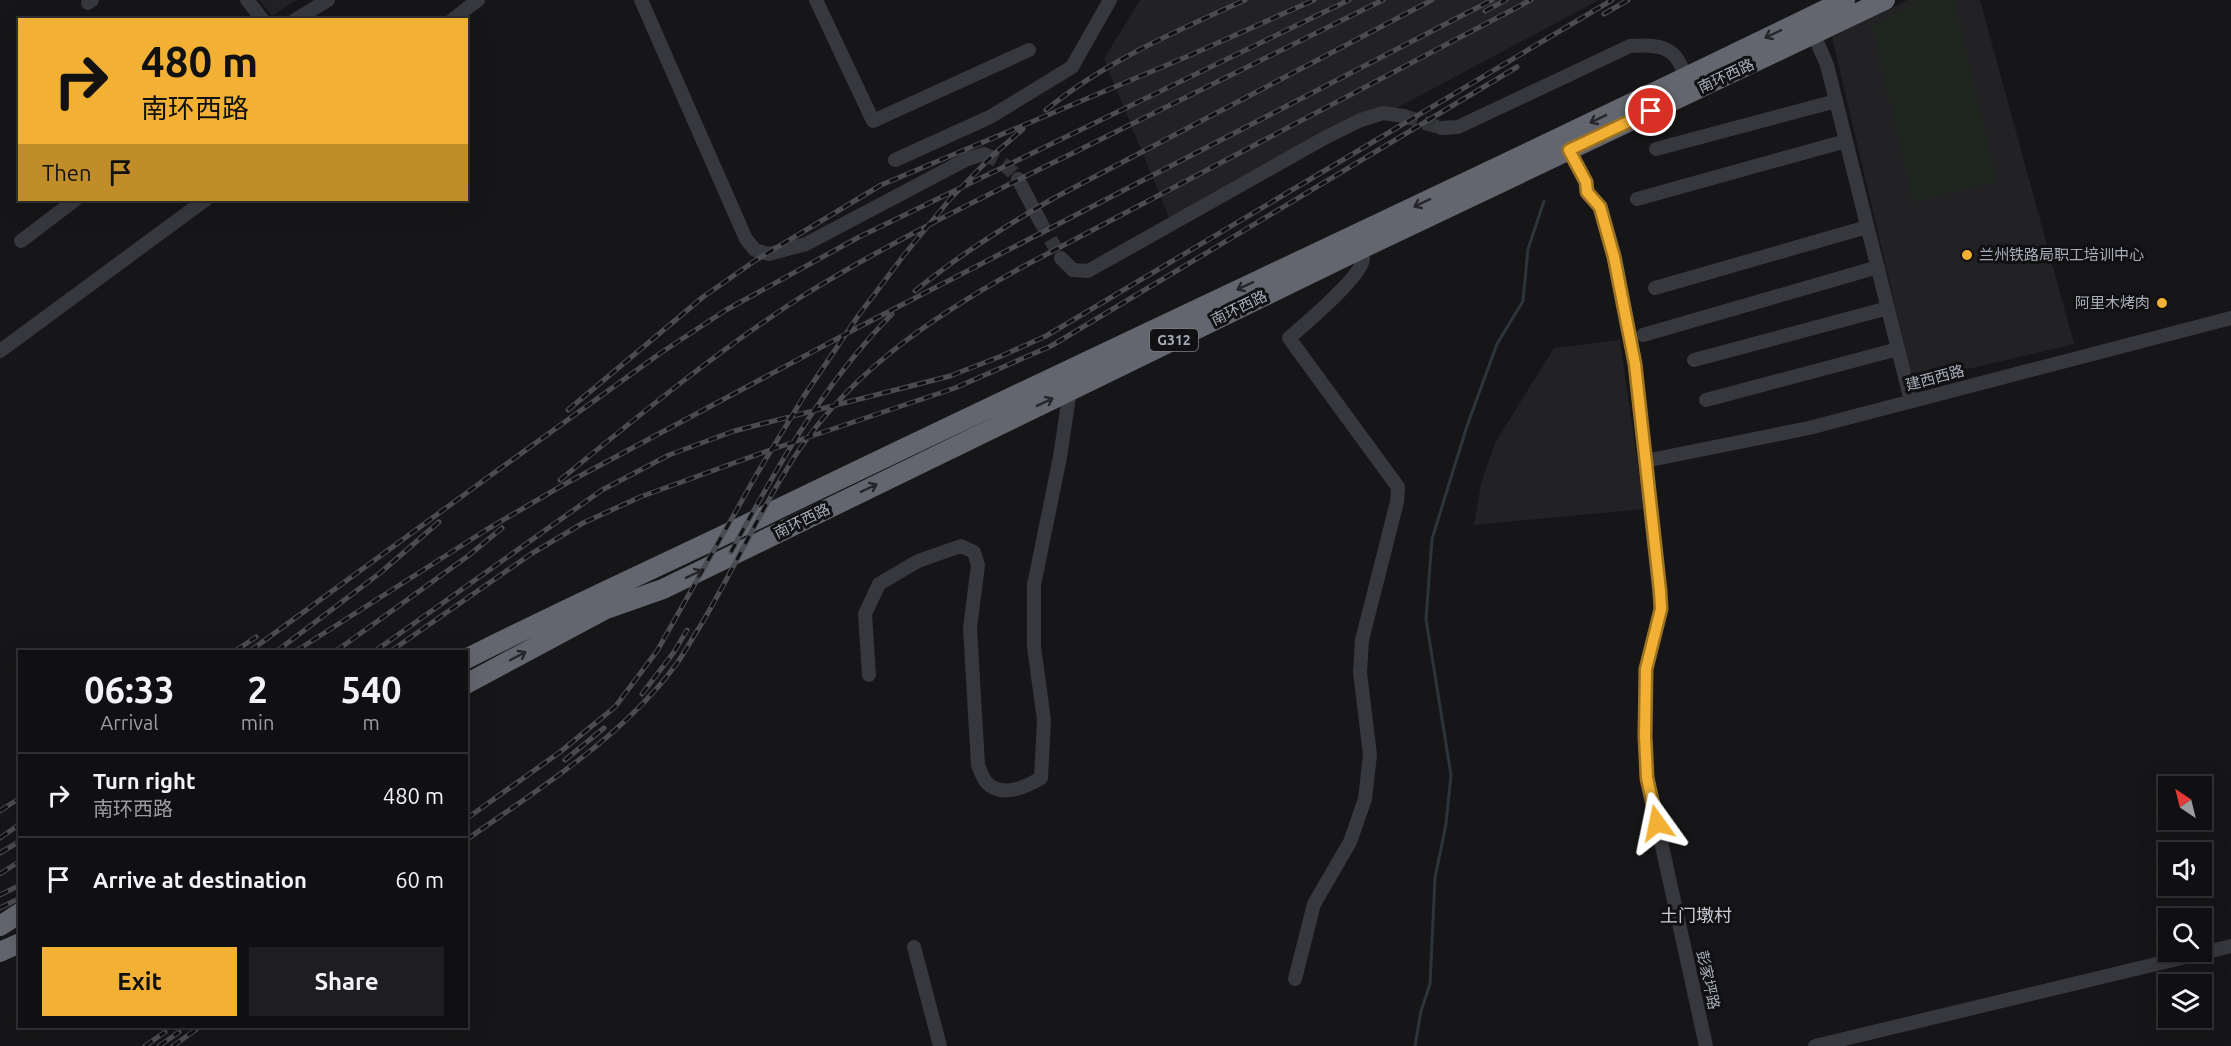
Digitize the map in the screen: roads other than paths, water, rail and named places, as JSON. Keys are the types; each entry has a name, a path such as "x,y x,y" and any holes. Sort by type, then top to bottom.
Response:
{"highway":[{"name":"南环西路","path":"468,683 606,609 663,589 1569,150 1810,27 1845,0"},
{"name":"南环西路","path":"468,658 598,593 671,561 959,421 1686,76 1885,0"},
{"path":"0,926 18,914"},
{"path":"0,952 18,944"}],"street":[{"path":"248,0 262,18"},
{"path":"298,18 328,0"},
{"path":"455,18 478,0"},
{"path":"641,0 749,245 762,253 769,254 806,244 967,159 984,154"},
{"path":"816,0 873,121 1029,50"},
{"path":"895,160 990,117 1072,68 1110,0"},
{"path":"1810,27 1827,65 1911,401"},
{"path":"1441,128 1458,127 1630,46 1645,45 1667,50 1673,54 1686,76"},
{"path":"1656,149 1836,100"},
{"path":"1061,258 1073,270 1088,271 1361,120 1383,113 1404,116"},
{"path":"1637,199 1846,141"},
{"name":"彭家坪路","path":"1569,150 1586,182 1587,192 1600,207 1614,257 1635,364 1661,609 1646,669 1647,778 1706,1046"},
{"path":"1018,179 1040,221"},
{"path":"21,241 74,201"},
{"path":"0,351 204,201"},
{"path":"1655,288 1867,227"},
{"path":"1295,979 1314,904 1350,842 1365,799 1370,754 1360,672 1362,640 1397,502 1398,488 1289,338 1342,289 1359,269 1363,258 1361,249"},
{"path":"1643,335 1878,267"},
{"path":"1694,360 1888,308"},
{"name":"建西西路","path":"1645,461 1809,428 2231,318"},
{"path":"1706,400 1898,350"},
{"path":"869,675 865,614 879,584 918,561 961,546 974,552 978,565 970,628 978,765 986,782 996,788 1016,790 1041,778 1044,720 1034,647 1034,585 1060,457 1070,390"},
{"path":"1815,1046 2231,946"},
{"path":"914,947 940,1046"}],"waterway":[{"path":"1415,1046 1421,1011 1430,984 1435,878 1446,824 1451,775 1426,619 1432,539 1467,426 1497,344 1523,301 1528,249 1544,201"}],"tunnel":[{"path":"1404,116 1441,128"},
{"path":"984,154 1003,164 1018,179"},
{"path":"1040,221 1061,258"}],"railway":[{"path":"1046,110 1117,62 1245,0"},
{"path":"568,410 703,297 756,260 881,185 1186,57 1314,0"},
{"path":"251,650 662,352 726,310 859,237 1349,0"},
{"path":"560,480 708,362 769,318 834,277 969,204 1383,0"},
{"path":"915,291 948,265 1054,198 1432,0"},
{"path":"298,650 486,530 563,485 857,328 1492,0"},
{"path":"1485,11 1506,0"},
{"path":"468,839 578,761 630,717 653,692 678,661 699,628 774,491 808,438 833,407 891,352 956,306 1026,265 1531,0"},
{"path":"376,650 602,490 669,455 734,431 950,376 1046,336 1612,0"},
{"path":"1604,14 1628,0"},
{"path":"392,650 531,554 583,523 640,497 767,451 955,388 1051,346 1517,67"},
{"path":"468,818 560,752 615,707 657,651 758,472 804,396 858,316 950,199 993,155 1023,129"},
{"path":"731,552 803,427 844,369 892,314"},
{"path":"278,650 380,573 439,522"},
{"path":"337,650 468,556 502,528"},
{"path":"642,694 674,652 687,630"},
{"path":"236,650 256,637"},
{"path":"565,760 604,728"},
{"path":"0,811 18,799"},
{"path":"0,838 18,825"},
{"path":"0,853 18,842"},
{"path":"0,874 18,862"},
{"path":"0,895 18,886"},
{"path":"0,908 18,899"},
{"path":"173,1046 198,1028"},
{"path":"145,1046 165,1032"},
{"path":"159,1046 179,1032"}],"place":[{"name":"兰州铁路局职工培训中心","path":"1967,255"},
{"name":"阿里木烤肉","path":"2162,303"}],"district":[{"name":"土门墩村","path":"1696,916"}]}
